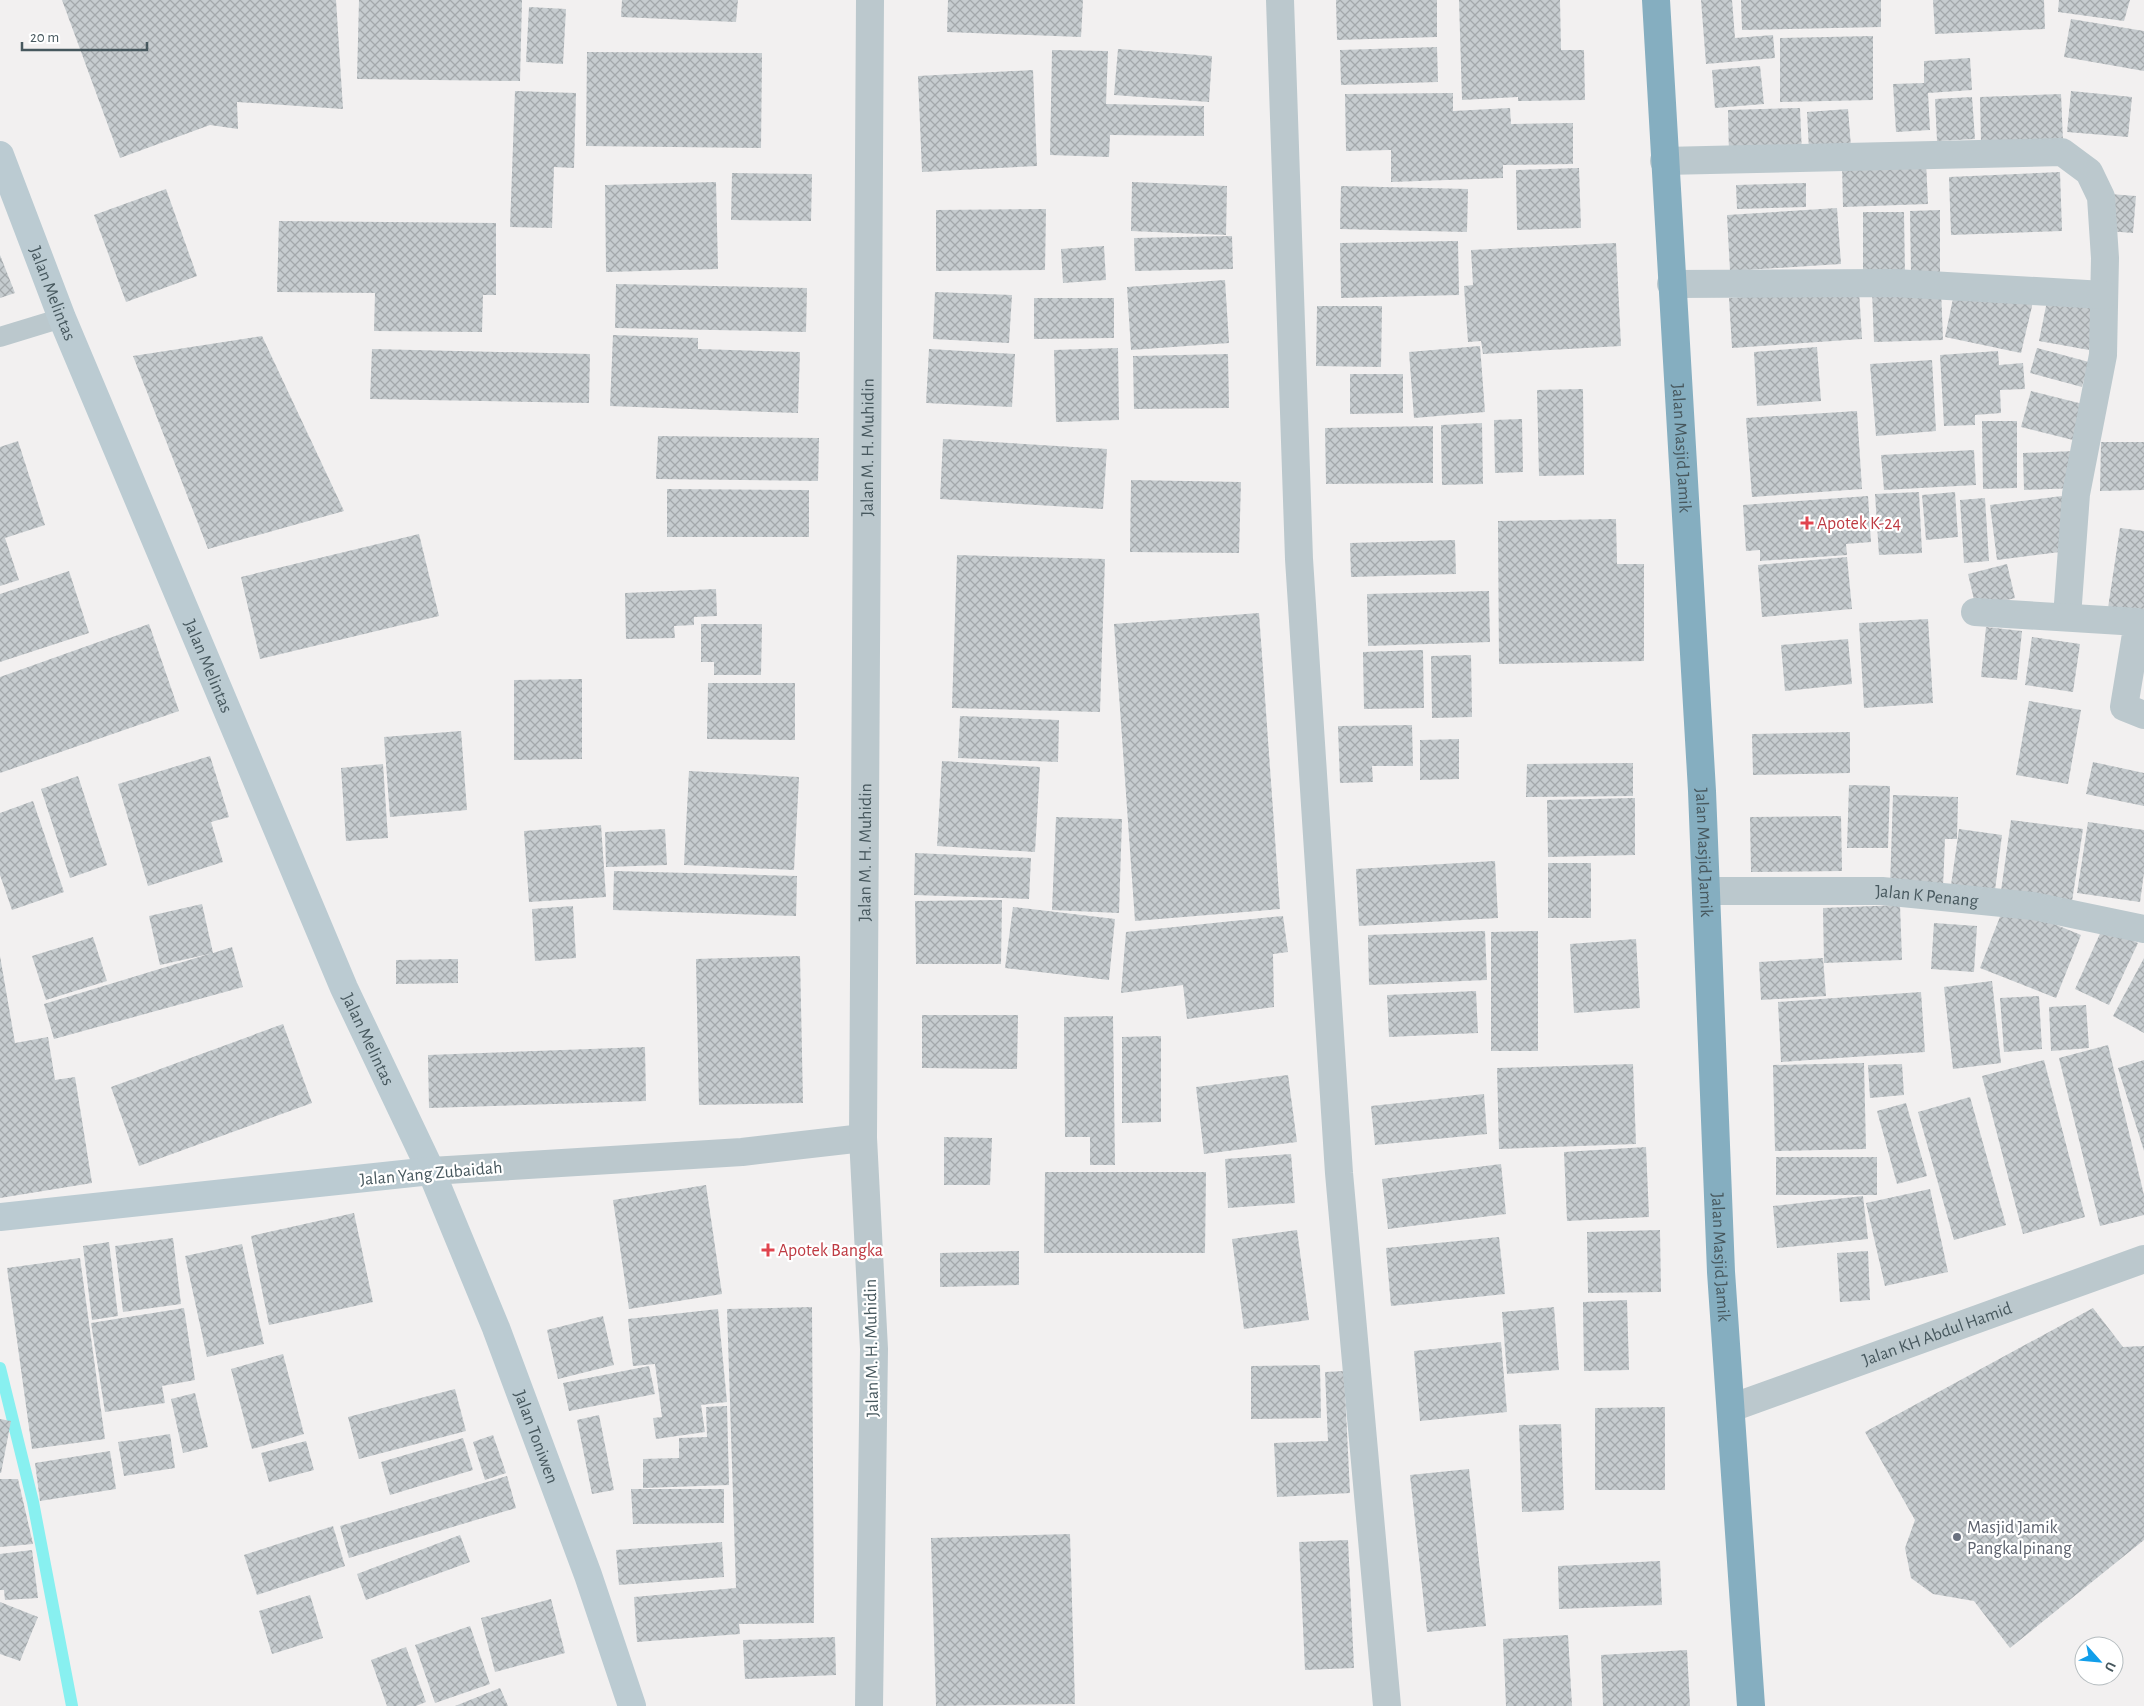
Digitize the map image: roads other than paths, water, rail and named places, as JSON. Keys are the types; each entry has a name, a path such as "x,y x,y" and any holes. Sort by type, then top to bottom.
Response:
{"highway":[{"name":"Jalan Masjid Jamik","path":"1656,0 1671,284 1702,781 1722,1272 1751,1706"}],"main road":[{"name":"Jalan Melintas","path":"0,155 62,318 344,988 430,1171"},
{"name":"Jalan Yang Zubaidah","path":"0,1217 430,1171"},
{"name":"Jalan Toniwen","path":"430,1171 496,1328 588,1574 632,1706"}],"street":[{"name":"Jalan M. H. Muhidin","path":"869,1706 874,1349 863,1138 870,0"},
{"path":"1280,0 1299,559 1339,1173 1387,1706"},
{"path":"1664,161 2062,152 2089,172 2101,197 2106,258 2103,355 2076,494 2068,617"},
{"path":"1671,284 1895,283 2104,294"},
{"path":"1975,612 2138,622 2124,707 2144,715"},
{"name":"Jalan K Penang","path":"1706,892 1882,891 2033,906 2144,929"},
{"name":"Jalan Yang Zubaidah","path":"430,1171 742,1152 863,1138"},
{"name":"Jalan KH Abdul Hamid","path":"1731,1408 2144,1259"}],"lane":[{"path":"0,337 62,318"}],"waterway":[{"path":"0,1368 33,1502 72,1706"}],"place":[{"name":"Apotek K-24","path":"1807,523"},
{"name":"Apotek Bangka","path":"768,1250"},
{"name":"Masjid Jamik Pangkalpinang","path":"1957,1537"}]}
